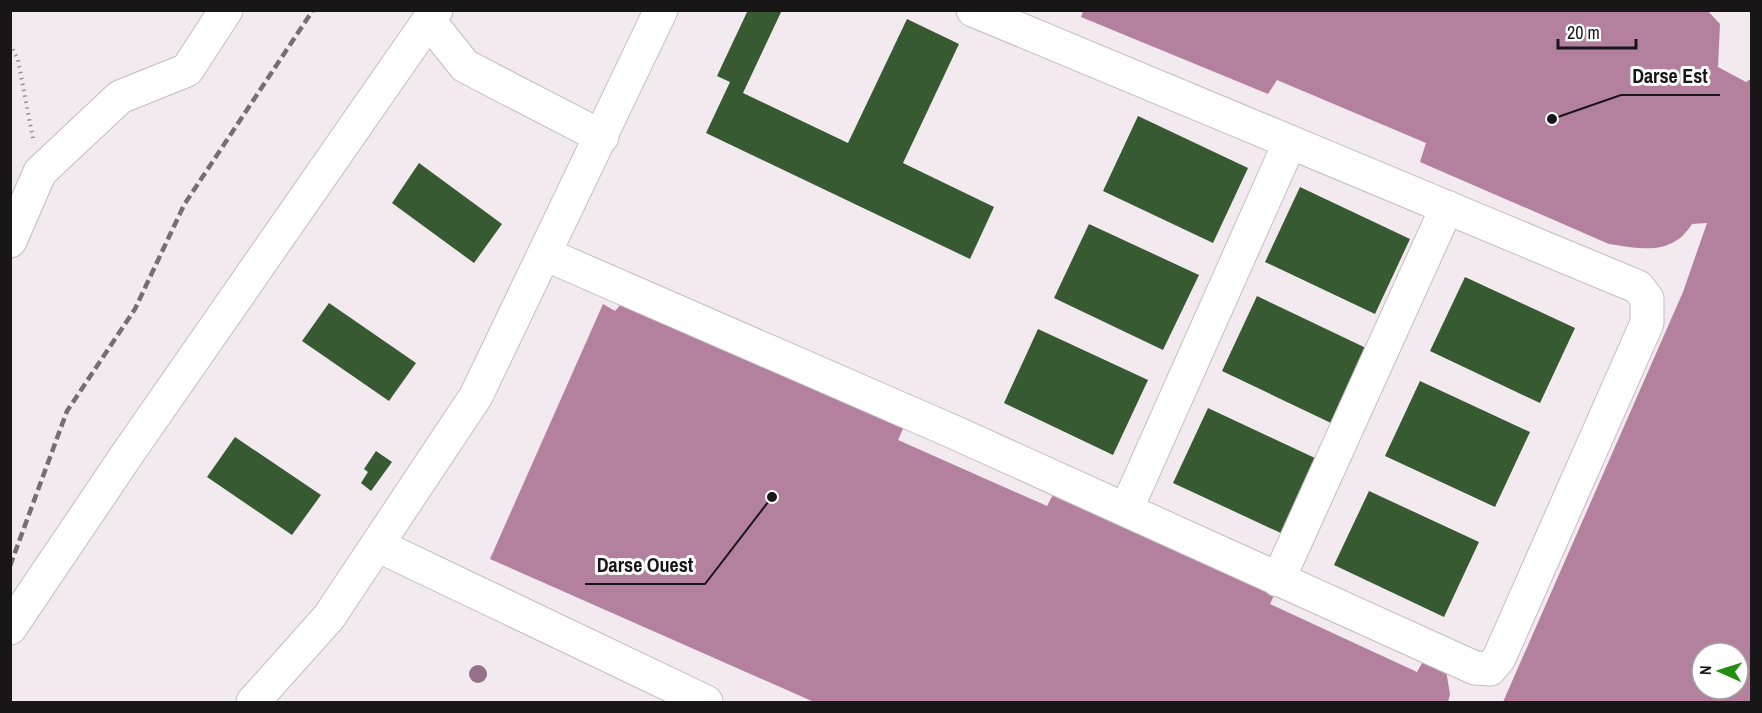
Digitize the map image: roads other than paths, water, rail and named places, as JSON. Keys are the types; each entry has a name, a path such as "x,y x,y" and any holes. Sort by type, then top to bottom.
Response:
{"street":[{"path":"10,241 40,172 120,97 187,70 226,10"},
{"path":"254,702 328,617 476,396 661,10"},
{"path":"545,254 956,433 1475,668 1490,669 1499,658 1647,322 1647,299 1638,287 973,10"},
{"path":"10,628 126,456 433,16 465,66 602,137"},
{"path":"1126,510 1290,142"},
{"path":"1278,580 1447,207"},
{"path":"377,545 706,702"}],"railway":[{"path":"10,566 67,411 135,309 184,205 313,10"}],"place":[{"name":"Darse Est","path":"1552,119"},
{"name":"Darse Ouest","path":"772,497"}]}
